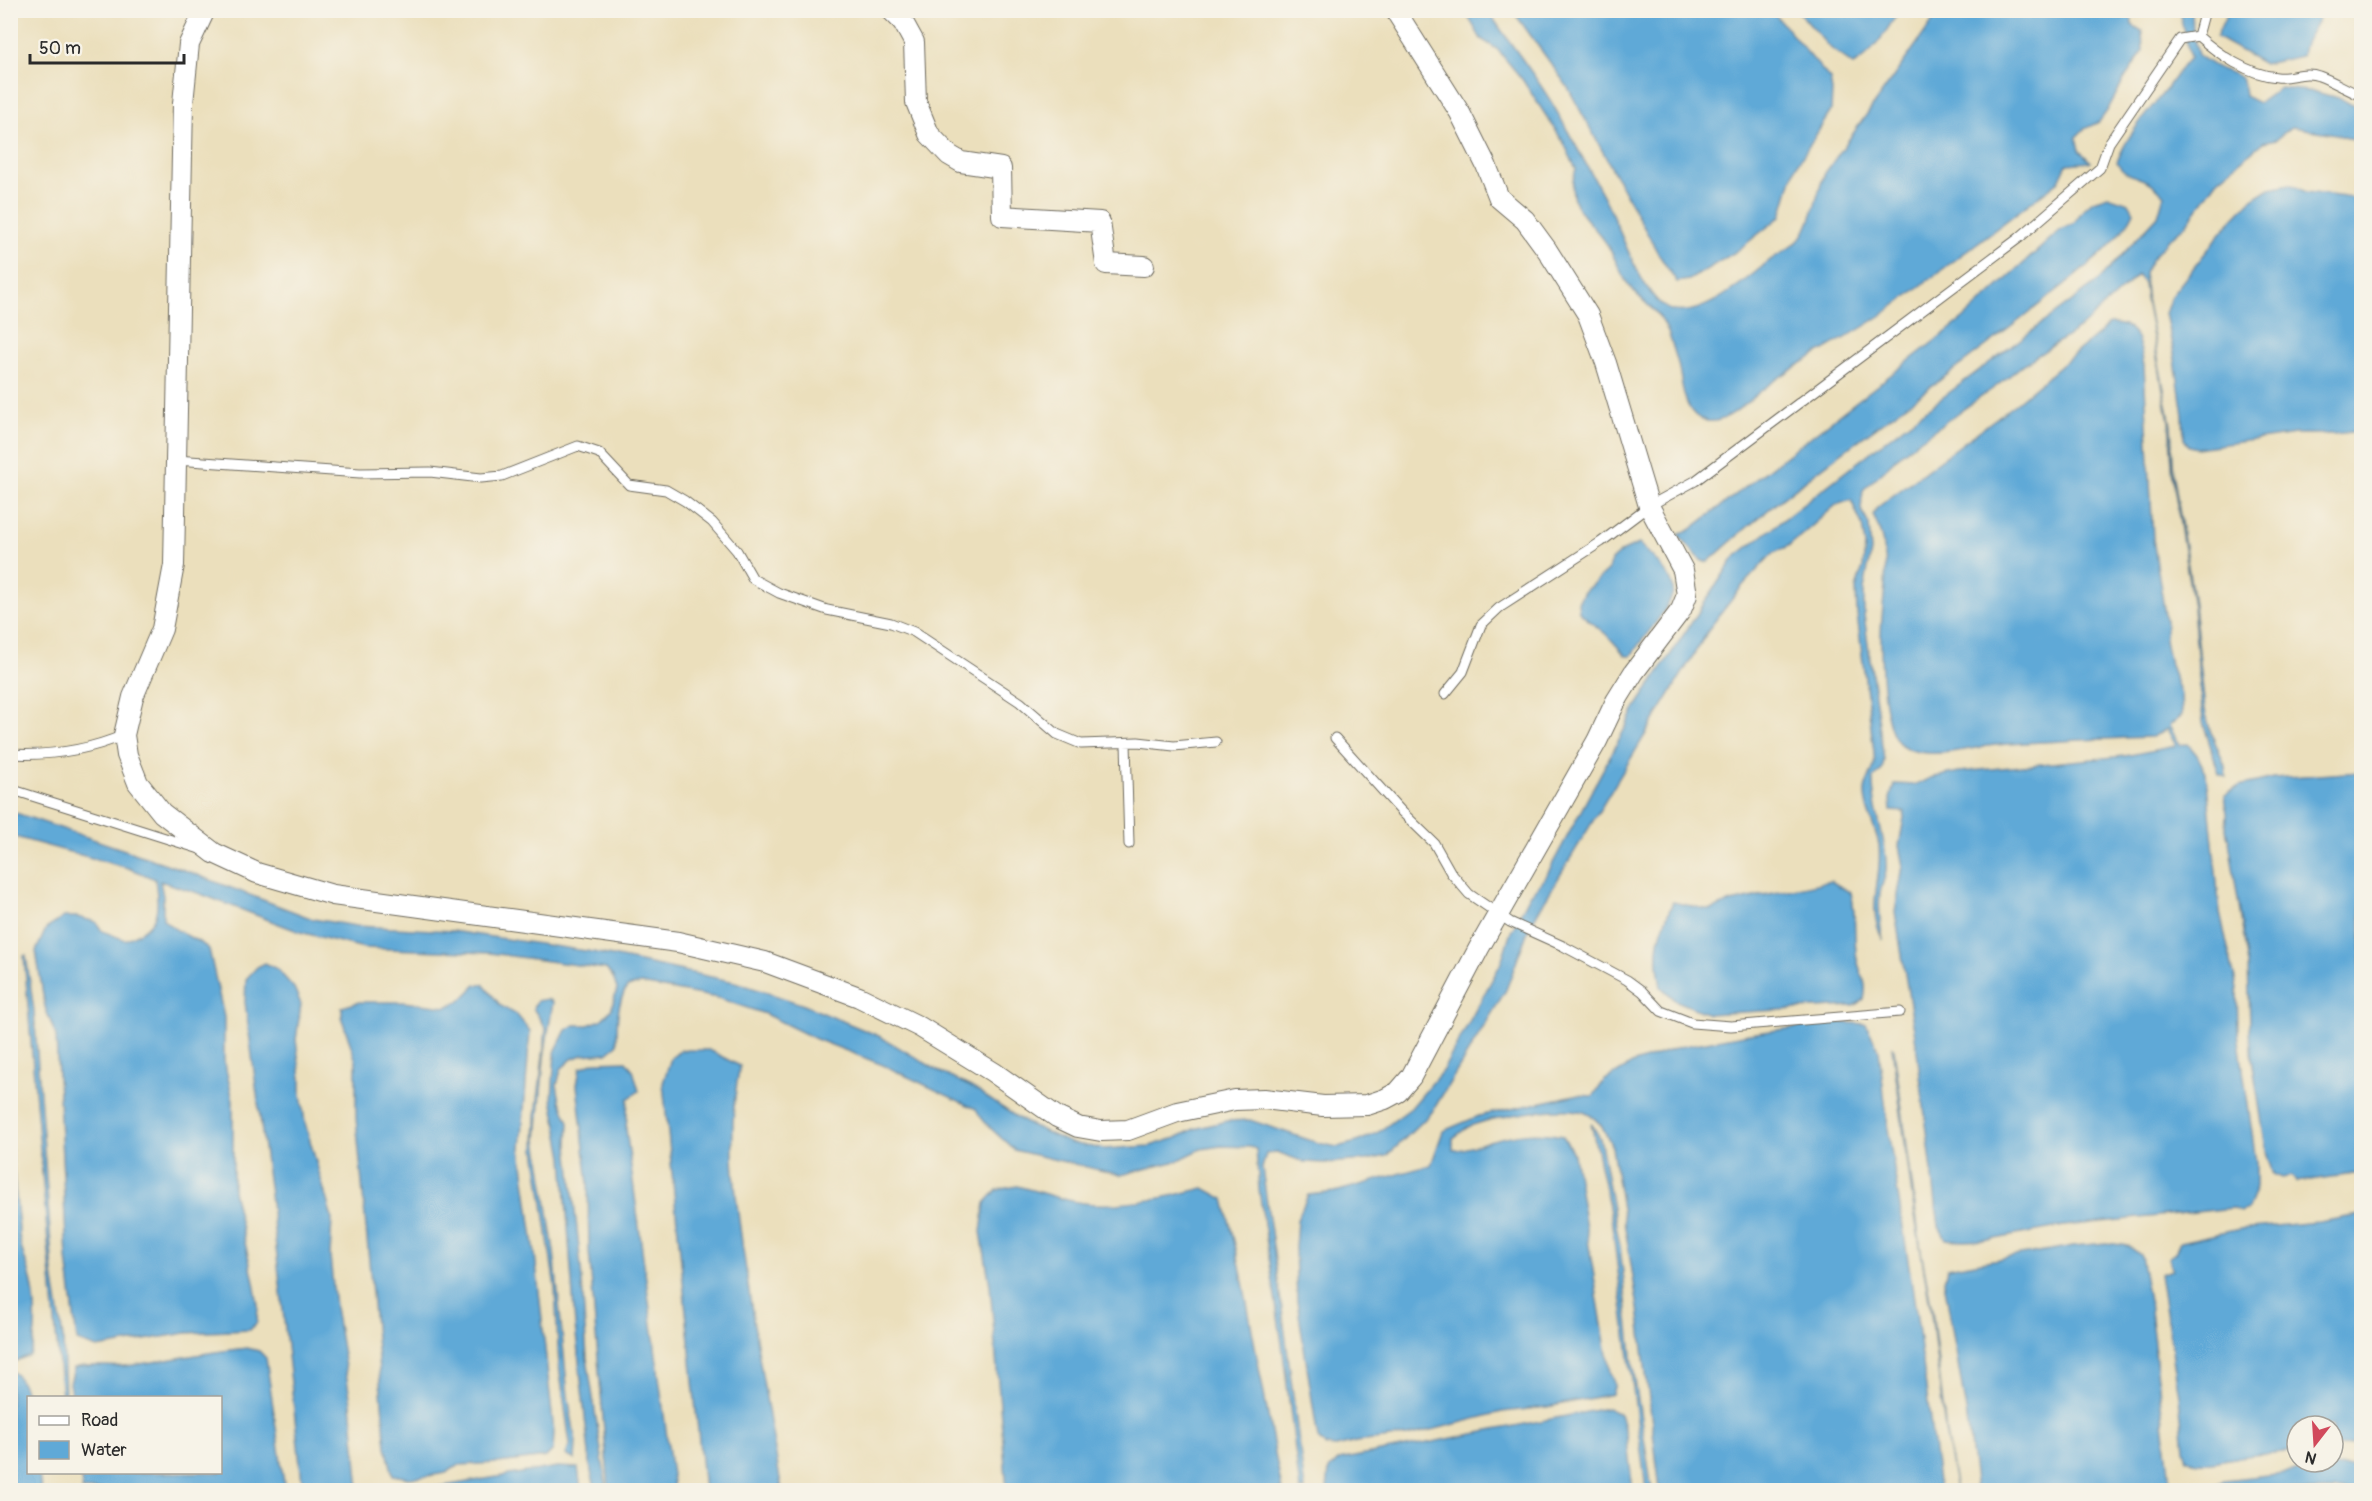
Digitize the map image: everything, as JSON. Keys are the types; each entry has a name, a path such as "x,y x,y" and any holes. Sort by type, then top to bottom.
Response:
{"street":[{"path":"205,10 189,44 183,103 174,565 162,629 133,697 124,735 127,755 138,783 162,813 214,853 257,873 333,895 678,942 765,962 859,997 920,1027 993,1072 1057,1117 1078,1127 1101,1131 1128,1130 1177,1112 1235,1100 1264,1099 1323,1106 1367,1105 1398,1092 1411,1077 1504,918 1616,701 1634,672 1681,610 1687,595 1683,570 1649,506 1606,363 1588,315 1547,250 1530,228 1499,198 1486,165 1460,113 1395,10"},
{"path":"891,10 903,22 914,42 916,102 929,134 949,155 961,162 1001,168 1002,216 1100,222 1106,264 1144,266"}],"lane":[{"path":"2198,36 2205,10"},
{"path":"1445,694 1463,672 1481,625 1487,619 1517,595 1601,542 1649,506 1695,481 2019,238 2100,168 2109,143 2180,39 2198,36"},
{"path":"2198,36 2208,46 2246,68 2267,76 2280,78 2305,73 2318,76 2361,96"},
{"path":"176,460 360,473 430,472 481,478 502,476 578,446 599,453 629,485 666,490 686,501 712,522 737,551 753,579 761,584 827,610 891,622 914,632 1020,702 1057,734 1081,744 1138,742 1174,746 1216,742"},
{"path":"10,754 68,751 104,743 124,735"},
{"path":"1335,738 1401,811 1434,843 1451,873 1469,894 1504,918 1627,980 1642,991 1661,1011 1692,1023 1731,1026 1900,1012"},
{"path":"1126,743 1129,844"},
{"path":"10,789 214,853"}],"water":[{"path":"2114,10 2122,18 2131,12 2132,25 2142,31 2143,52 2099,122 2084,129 2076,137 2079,150 2091,162 2067,164 2059,181 1889,310 1784,374 1731,414 1713,421 1698,418 1692,412 1684,396 1677,360 1664,324 1629,286 1607,245 1576,204 1573,196 1573,180 1576,169 1564,143 1522,79 1497,49 1481,39 1465,11 1488,11 1535,77 1605,199 1630,256 1654,297 1663,306 1675,311 1689,311 1704,306 1734,289 1799,240 1811,218 1825,173 1940,11"},
{"path":"2228,10 2321,11 2305,44 2302,56 2264,64 2216,37"},
{"path":"1513,11 1772,11 1830,79 1832,91 1831,111 1795,168 1781,216 1737,251 1689,280 1677,282 1659,255 1567,86"},
{"path":"1798,11 1899,11 1873,48 1853,65 1828,46"},
{"path":"2179,11 2192,11 2193,35 2198,55 2216,67 2240,77 2245,96 2259,103 2280,88 2316,92 2341,99 2361,110 2361,143 2336,134 2292,127 2276,139 2263,142 2217,181 2185,226 2165,243 2144,272 2147,303 2171,425 2174,477 2194,604 2205,710 2210,730 2225,766 2226,777 2219,774 2203,722 2193,607 2173,479 2169,421 2146,300 2144,284 2138,275 2080,328 2024,364 1921,439 1901,454 1863,490 1861,509 1869,525 1871,551 1864,590 1864,615 1884,760 1882,770 1873,779 1873,791 1886,859 1879,906 1883,940 1875,916 1879,845 1865,798 1866,787 1873,769 1874,752 1857,614 1856,588 1863,567 1865,546 1862,525 1851,500 1836,505 1790,545 1772,554 1743,585 1711,626 1530,925 1506,990 1432,1112 1387,1156 1325,1163 1304,1162 1277,1152 1266,1154 1262,1168 1305,1490 1300,1490 1282,1344 1259,1190 1256,1149 1221,1146 1201,1149 1177,1161 1121,1175 1014,1150 988,1126 976,1109 883,1065 816,1039 765,1014 718,998 641,984 627,987 623,994 618,1015 617,1045 607,1053 582,1055 572,1059 561,1069 557,1085 560,1101 569,1122 568,1145 581,1267 587,1358 607,1490 596,1490 591,1472 575,1325 563,1157 552,1099 555,1052 566,1030 575,1025 588,1025 601,1020 611,1010 617,989 613,977 606,969 490,953 364,948 300,932 160,881 163,896 163,919 173,928 209,949 224,1017 224,1061 233,1100 233,1191 253,1277 258,1305 257,1322 250,1330 186,1333 97,1348 77,1341 67,1258 56,1036 45,1007 36,951 46,929 64,917 77,917 96,922 102,931 125,940 136,935 151,924 155,917 157,891 155,879 128,868 11,836 10,811 184,870 313,919 356,926 452,931 593,952 735,982 804,1005 881,1037 942,1073 971,1087 1024,1122 1070,1143 1104,1149 1150,1146 1176,1138 1194,1129 1227,1121 1250,1120 1318,1143 1337,1147 1357,1142 1377,1133 1411,1108 1443,1070 1500,965 1511,932 1530,895 1545,878 1638,704 1734,558 1903,427 2096,283 2158,216 2164,195 2151,183 2127,173 2117,162 2137,125 2190,58"},
{"path":"2290,184 2306,192 2361,199 2361,431 2295,434 2197,448 2189,446 2184,439 2174,353 2165,314 2171,296 2229,223 2251,200 2270,188"},
{"path":"2108,196 2129,203 2134,212 2127,225 2092,262 2040,304 1788,494 1708,562 1702,561 1678,535 1690,530 1963,319 2059,231 2074,223 2093,201"},
{"path":"2110,324 2127,327 2132,331 2139,343 2144,366 2153,539 2166,621 2165,640 2170,665 2181,695 2182,715 2169,726 2180,745 2188,744 2197,755 2206,773 2220,913 2237,988 2238,1033 2256,1162 2256,1187 2248,1209 2241,1212 2233,1208 2064,1226 1990,1240 1946,1239 1939,1227 1915,1036 1895,912 1903,866 1899,846 1905,812 1891,811 1890,799 1894,784 1916,785 1930,778 1959,772 2125,756 2176,746 2167,729 2152,737 1996,745 1945,753 1920,752 1902,745 1891,730 1885,704 1881,636 1886,575 1884,547 1873,515 1877,508 2015,404"},
{"path":"1639,544 1665,571 1673,589 1663,613 1631,656 1626,656 1608,636 1579,612 1578,602 1584,592 1608,570 1611,561 1621,552"},
{"path":"2361,772 2361,1173 2296,1182 2292,1176 2282,1178 2273,1174 2267,1156 2251,1052 2248,965 2226,831 2225,796 2239,786 2274,778"},
{"path":"1831,881 1851,893 1857,959 1865,983 1864,1000 1854,1006 1708,1014 1677,1001 1661,987 1658,963 1659,943 1673,902 1710,910 1731,902"},
{"path":"26,955 34,1011 53,1273 63,1338 65,1396 62,1396 24,956"},
{"path":"265,963 277,969 294,988 301,1004 296,1040 301,1094 305,1123 332,1218 330,1256 335,1307 351,1403 359,1490 303,1490 270,1194 245,1002 246,979 257,967"},
{"path":"483,984 501,1006 517,1015 530,1031 521,1149 535,1254 554,1433 553,1450 546,1457 459,1465 446,1473 409,1478 393,1475 386,1447 356,1118 356,1061 342,1019 342,1007 359,1002 403,1002 446,1007 460,1001 476,985"},
{"path":"547,999 553,1002 544,1058 537,1139 554,1251 568,1396 576,1442 575,1460 566,1455 570,1444 559,1366 555,1288 535,1149 536,1116 546,1029 533,1008 537,1001"},
{"path":"1836,1022 1866,1024 1879,1051 1939,1490 1660,1490 1638,1308 1612,1147 1597,1121 1588,1114 1578,1111 1528,1113 1478,1123 1453,1138 1453,1150 1518,1135 1534,1133 1563,1136 1574,1155 1610,1373 1615,1384 1612,1394 1547,1407 1502,1412 1408,1436 1356,1442 1336,1447 1325,1446 1318,1439 1297,1301 1295,1248 1297,1220 1308,1195 1335,1192 1431,1165 1443,1131 1479,1116 1575,1095 1593,1096 1605,1080 1632,1064 1679,1047 1749,1034"},
{"path":"1892,1047 1921,1251 1932,1310 1946,1433 1956,1490 1945,1430 1930,1306 1914,1210"},
{"path":"681,1050 709,1050 740,1066 733,1117 736,1194 754,1325 782,1490 704,1490 663,1083 671,1058"},
{"path":"626,1061 633,1070 639,1091 628,1099 626,1129 674,1490 609,1490 589,1251 588,1184 577,1085 580,1068 595,1062"},
{"path":"1591,1123 1600,1138 1620,1246 1634,1373 1652,1490 1646,1490 1611,1217"},
{"path":"11,1148 20,1241 31,1279 35,1317 33,1347 30,1355 11,1363"},
{"path":"1017,1186 1094,1204 1163,1198 1204,1188 1224,1199 1240,1266 1282,1490 1007,1490 990,1285 981,1232 985,1203 997,1190"},
{"path":"2361,1215 2361,1443 2345,1445 2345,1414 2285,1414 2285,1452 2211,1462 2187,1459 2160,1274 2172,1270 2168,1258 2175,1253 2180,1242 2240,1229 2319,1222"},
{"path":"2107,1243 2129,1246 2141,1256 2149,1301 2171,1490 1976,1490 1966,1411 1944,1281 1947,1268 2073,1246"},
{"path":"247,1348 259,1351 266,1358 285,1490 82,1490 81,1474 222,1474 222,1396 72,1396 70,1383 74,1368 125,1366"},
{"path":"13,1372 25,1391 27,1474 39,1474 41,1490 13,1490 10,1473 10,1374"},
{"path":"1607,1408 1620,1414 1626,1435 1633,1490 1327,1490 1329,1470 1339,1460"},
{"path":"2361,1464 2361,1490 2208,1490 2225,1480 2285,1473 2345,1474 2345,1466"},
{"path":"557,1467 578,1468 581,1490 420,1490"}]}
